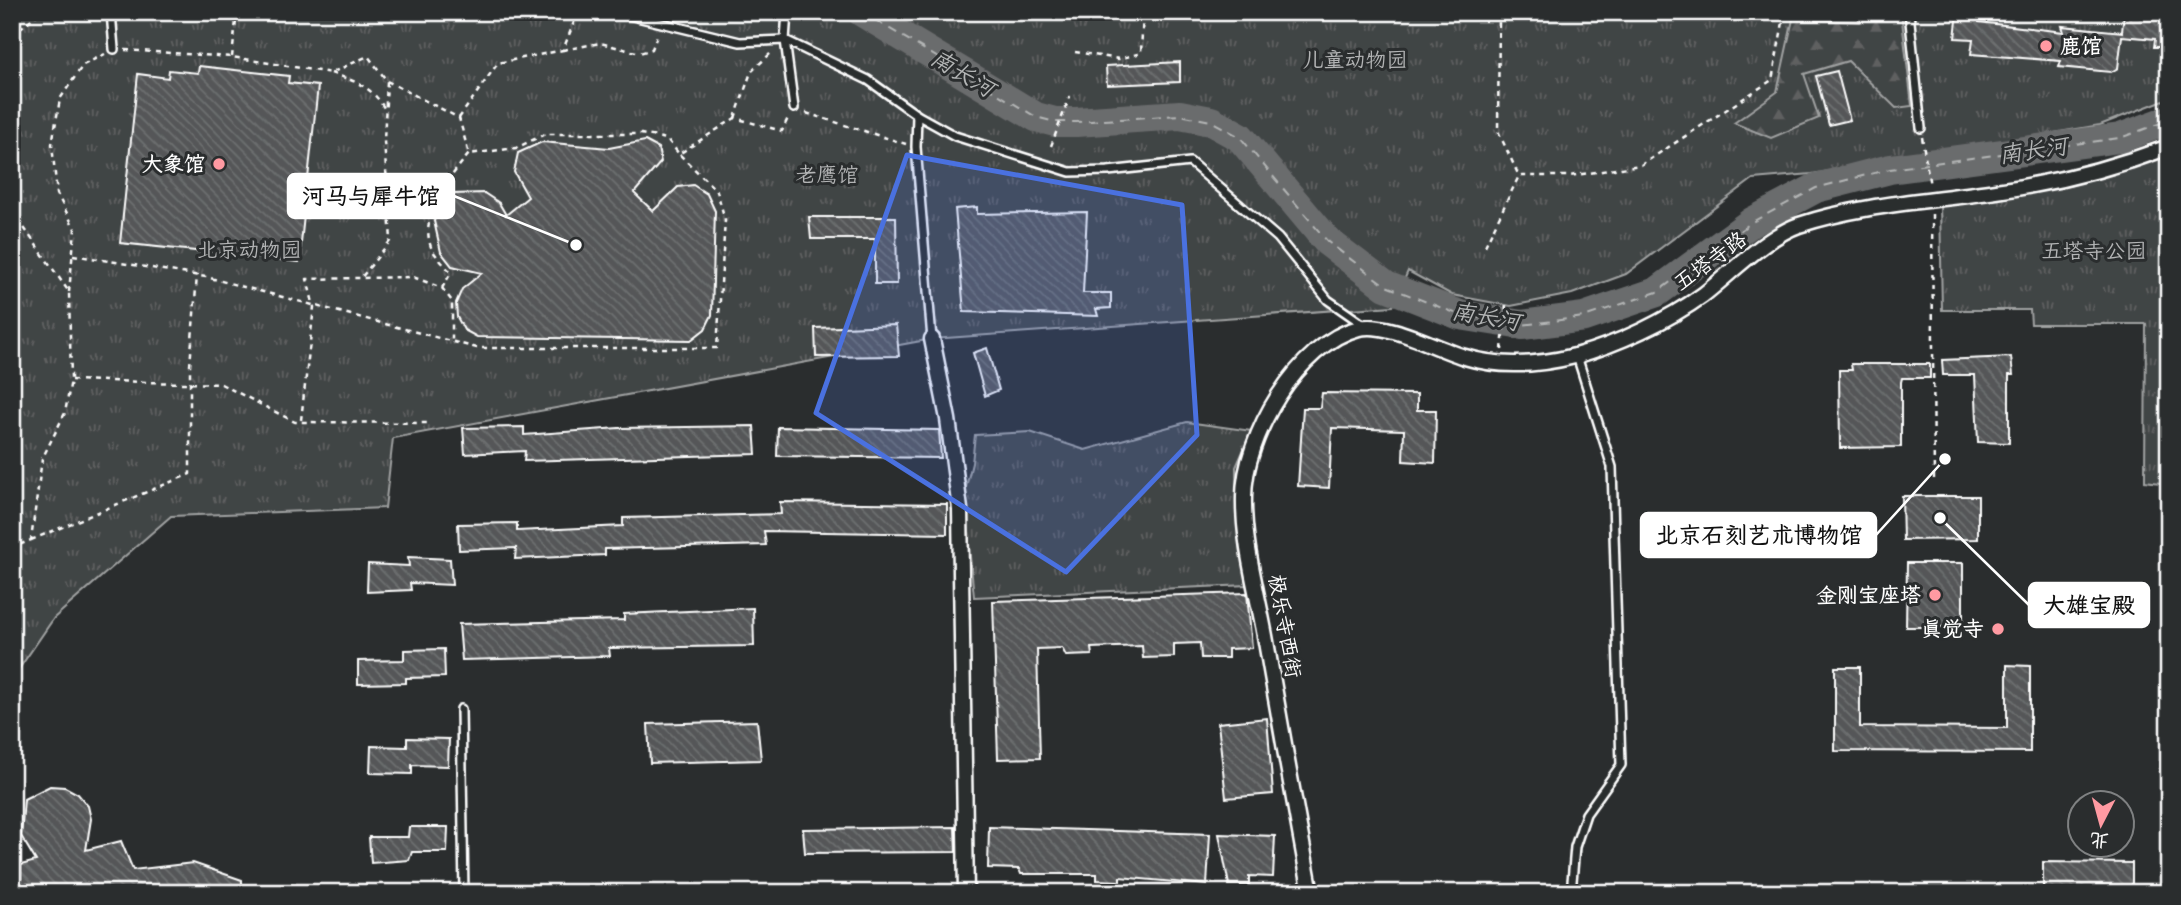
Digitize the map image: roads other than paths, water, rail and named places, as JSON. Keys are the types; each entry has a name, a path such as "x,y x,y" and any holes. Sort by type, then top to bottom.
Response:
{"street":[{"name":"五塔寺路","path":"1367,328 1380,328 1467,358 1501,364 1534,364 1577,355 1623,338 1699,298 1794,227 1845,212 1931,193 1998,191 2116,167 2169,147"},
{"name":"极乐寺西街","path":"1311,893 1251,554 1244,496 1253,451 1263,425 1291,374 1325,345 1360,327 1367,328"},
{"path":"932,339 948,419 960,509 965,893"}],"lane":[{"path":"111,12 114,49"},
{"path":"616,12 740,42 785,40 868,80 917,115 955,136 1070,172 1108,171 1191,162 1278,238 1328,300 1367,328"},
{"path":"788,12 785,40 794,108"},
{"path":"1909,12 1921,128"},
{"path":"917,115 916,147 932,339"},
{"path":"1571,893 1575,847 1586,814 1621,765 1612,467 1577,355"},
{"path":"461,709 464,893"}],"waterway":[{"name":"南长河","path":"862,12 1036,117 1055,122 1076,122 1180,115 1211,121 1240,137 1328,242 1386,286 1460,315 1522,325 1584,317 1657,292 1752,222 1816,188 1890,169 2120,138 2169,120"}],"place":[{"name":"鹿馆","path":"2046,46"},
{"name":"大象馆","path":"219,164"},
{"name":"河马与犀牛馆","path":"576,245"},
{"name":"北京石刻艺术博物馆","path":"1945,459"},
{"name":"大雄宝殿","path":"1940,518"},
{"name":"金刚宝座塔","path":"1935,595"},
{"name":"真觉寺","path":"1998,629"}],"park label":[{"name":"儿童动物园","path":"1355,60"},
{"name":"老鹰馆","path":"827,175"},
{"name":"北京动物园","path":"249,250"},
{"name":"五塔寺公园","path":"2094,251"}]}
